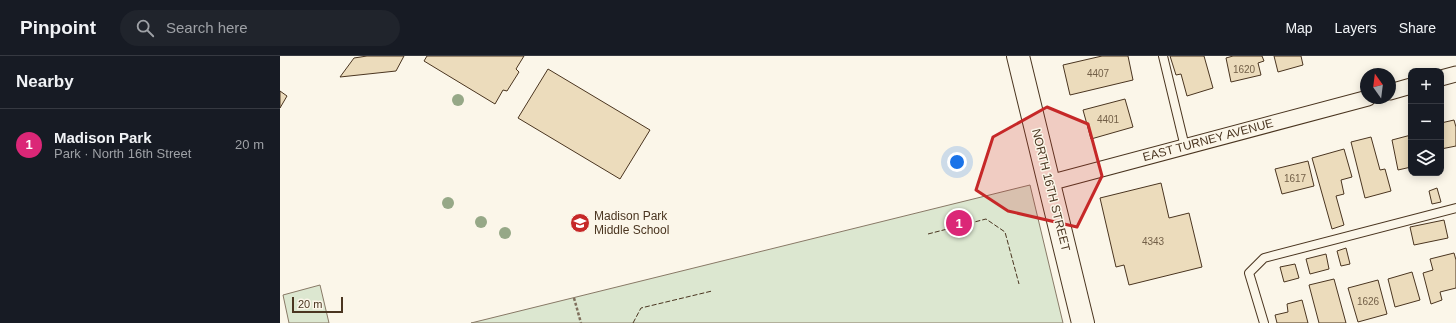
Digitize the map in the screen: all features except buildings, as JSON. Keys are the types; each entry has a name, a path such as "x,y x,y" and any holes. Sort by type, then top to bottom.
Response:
{"main road":[{"name":"NORTH 16TH STREET","path":"1018,56 1083,323"}],"street":[{"path":"1444,77 1456,74"},
{"path":"1396,90 1408,87"},
{"name":"EAST TURNEY AVENUE","path":"1049,183 1360,100"}],"lane":[{"path":"1163,56 1185,147"},
{"path":"1264,323 1249,273 1264,258 1456,208"}],"path":[{"path":"574,298 581,323"}],"highlighted area":[{"path":"1047,107 1088,124 1102,176 1077,227 1008,211 976,190 993,137"}],"green space":[{"path":"1030,185 1063,323 471,323"},
{"path":"320,285 329,323 289,323 283,295"}],"fence":[{"path":"928,234 986,219 1005,232 1019,284"},
{"path":"633,323 641,308 712,291"}],"place":[{"name":"Madison Park Middle School","path":"580,223"},
{"name":"Madison Park","path":"959,223"}]}
